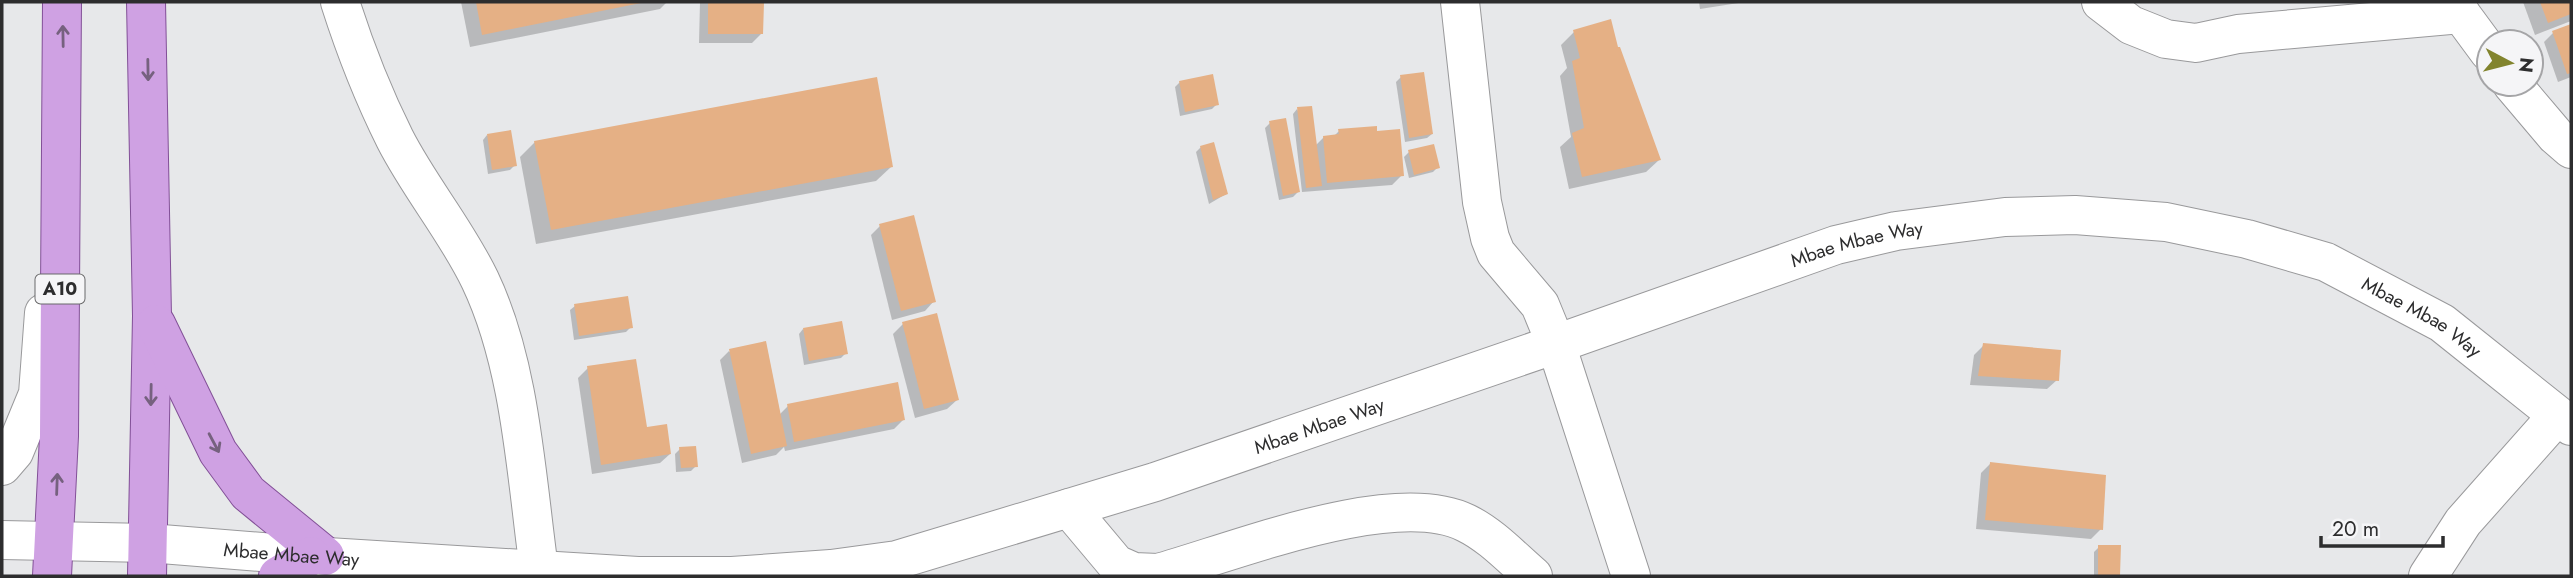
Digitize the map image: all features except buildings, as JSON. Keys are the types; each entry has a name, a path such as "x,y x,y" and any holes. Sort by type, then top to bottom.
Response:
{"main road":[{"name":"A10","path":"53,558 58,436 62,2"},
{"path":"146,2 152,316 148,560"},
{"path":"152,316 218,452 248,493 318,556 278,576"}],"street":[{"path":"340,2 354,47 396,140 456,236 480,281 501,335 517,412 539,569"},
{"path":"1460,2 1482,202 1490,238 1496,253 1540,305 1556,344 1631,576"},
{"path":"2101,2 2131,25 2166,39 2196,43 2238,34 2458,8 2475,32"},
{"path":"2,466 14,452 38,394 62,93"},
{"path":"2524,98 2556,136 2571,149"},
{"name":"Mbae Mbae Way","path":"2,540 53,558 148,560 318,556 638,576 732,576 897,561 1155,482 1836,245 1896,231 2005,217 2075,215 2166,222 2246,239 2326,262 2442,323 2564,421"},
{"path":"2428,576 2463,522 2564,421"},
{"path":"1069,508 1116,564 1134,572 1158,573 1339,521 1375,514 1414,511 1444,515 1466,523 1490,539 1534,576"}]}
